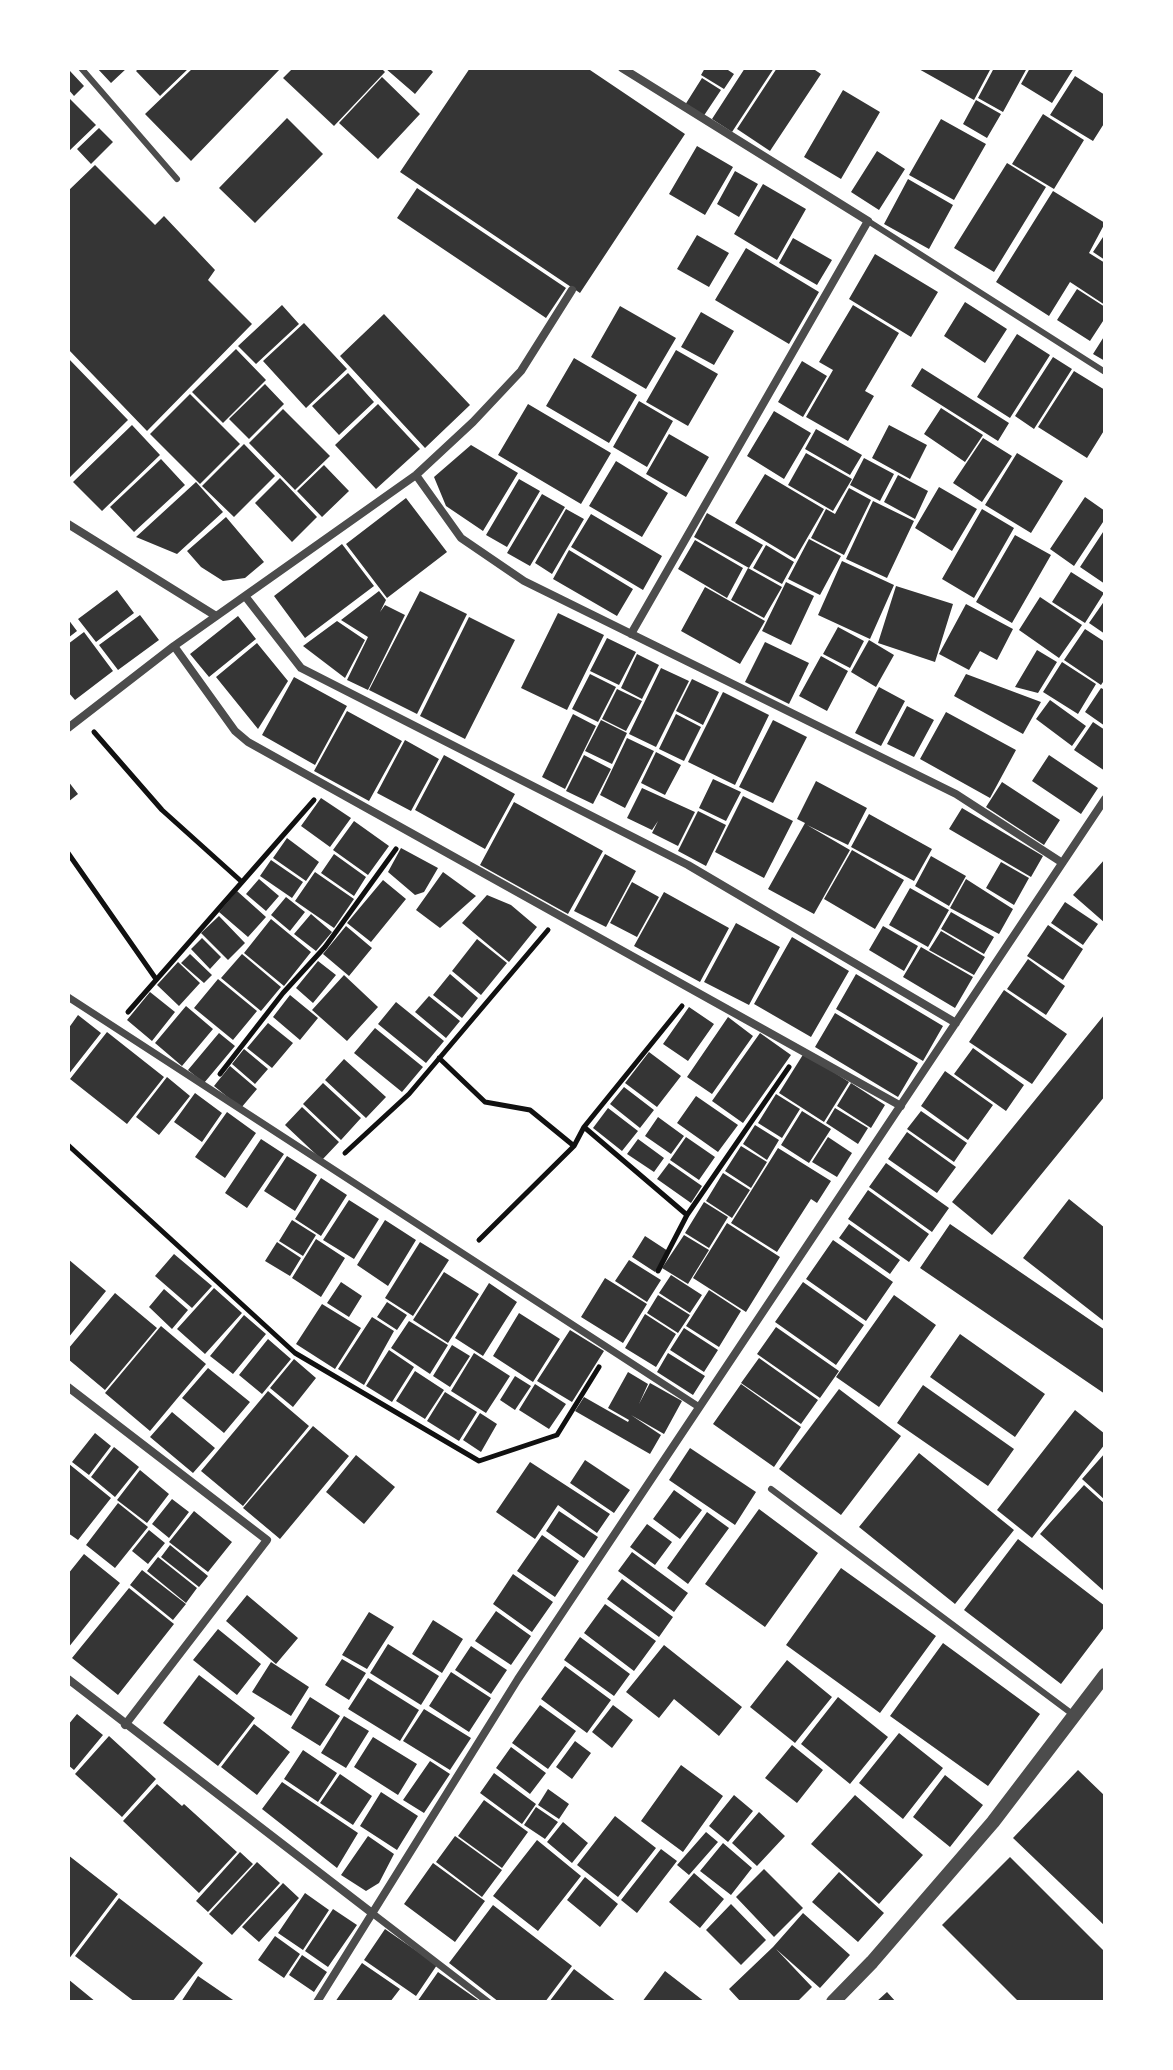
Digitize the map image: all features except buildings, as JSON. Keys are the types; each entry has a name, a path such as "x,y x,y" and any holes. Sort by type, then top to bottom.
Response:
{"street":[{"path":"622,68 868,221 631,634"},
{"path":"68,728 174,646 416,475 473,422 521,371 572,290"},
{"path":"416,475 461,538 524,581 956,794 1061,862"},
{"path":"68,524 216,616"},
{"path":"245,596 301,668 688,865 956,1023"},
{"path":"174,646 235,731 248,742 901,1106"},
{"path":"317,2002 518,1679 1105,799"},
{"path":"68,997 699,1407"},
{"path":"68,1387 267,1540 125,1725"},
{"path":"833,2002 872,1962 993,1822 1105,1675"},
{"path":"68,1679 488,2002"}],"lane":[{"path":"81,68 177,179"},
{"path":"868,221 1105,372"},
{"path":"771,1489 1075,1716"}],"path":[{"path":"81,718 162,810 242,882"},
{"path":"114,1027 326,786"},
{"path":"208,1090 245,1039 325,947 409,832"},
{"path":"68,853 156,979"},
{"path":"329,1167 409,1094 560,916"},
{"path":"464,1254 574,1146 584,1127 695,991"},
{"path":"658,1271 687,1215 800,1050"},
{"path":"439,1058 485,1102 530,1110 574,1146"},
{"path":"584,1127 687,1215"},
{"path":"68,1145 295,1353 479,1461 557,1435 610,1349"}]}
